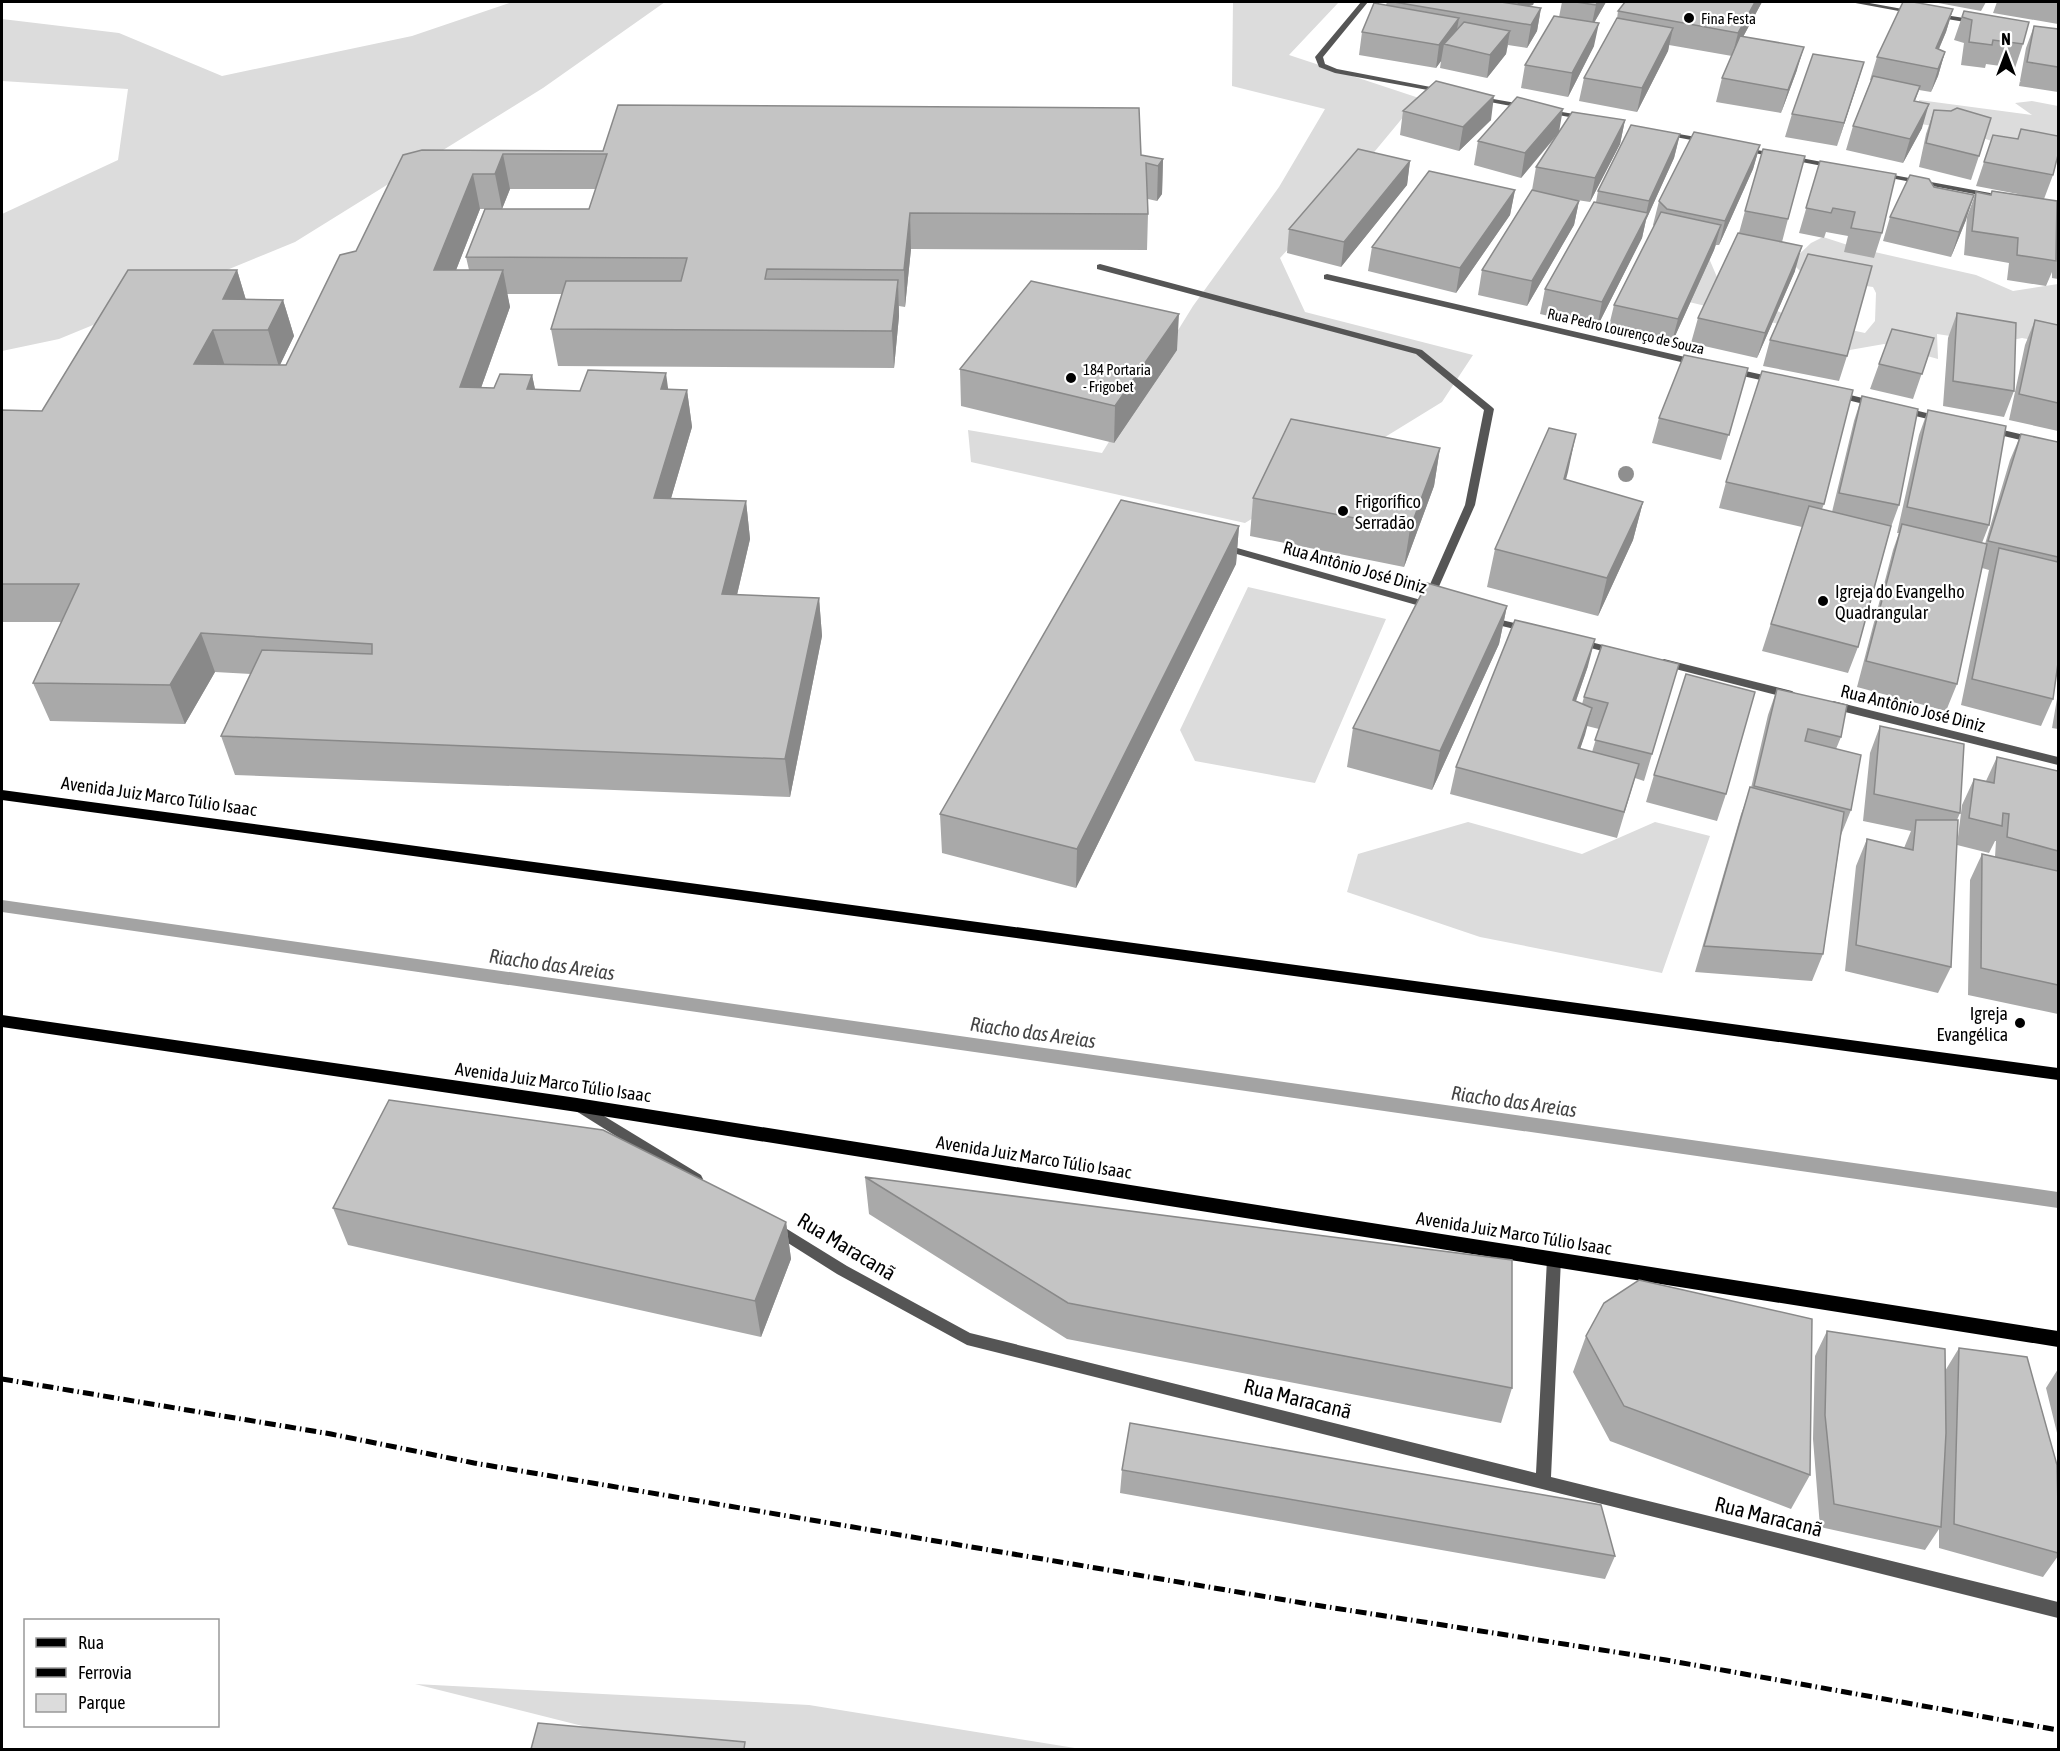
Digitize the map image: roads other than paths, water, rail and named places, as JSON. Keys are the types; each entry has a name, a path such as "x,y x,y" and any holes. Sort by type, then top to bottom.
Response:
{"main road":[{"name":"Avenida Juiz Marco Túlio Isaac","path":"2,795 2058,1074"},
{"name":"Avenida Juiz Marco Túlio Isaac","path":"2,1021 578,1105 2058,1339"}],"street":[{"path":"1364,2 1319,57 1322,65 1335,71 1452,93"},
{"path":"1854,2 1875,3 1989,24"},
{"path":"1464,95 1592,120"},
{"path":"1650,131 1720,144"},
{"path":"1732,146 1849,168"},
{"path":"1872,173 2000,197"},
{"name":"Rua Antônio José Diniz","path":"1100,267 1419,352 1489,409 1470,506 1432,606 1212,544"},
{"name":"Rua Pedro Lourenço de Souza","path":"1327,277 1710,366"},
{"name":"Rua Pedro Lourenço de Souza","path":"1722,368 1780,382"},
{"path":"1826,393 1884,406"},
{"path":"1896,409 1954,422"},
{"path":"1977,427 2058,446"},
{"path":"1472,616 1541,633"},
{"path":"1564,639 1633,656"},
{"name":"Rua Antônio José Diniz","path":"1656,661 2058,761"},
{"path":"578,1105 705,1184"},
{"name":"Rua Maracanã","path":"764,1221 842,1270 967,1339 2058,1611"},
{"path":"1543,1481 1554,1260"}],"waterway":[{"name":"Riacho das Areias","path":"2,906 2058,1200"}],"railway":[{"path":"2,1379 331,1434 474,1463 1315,1605 1666,1660 2058,1730"}],"place":[{"name":"Fina Festa","path":"1689,18"},
{"name":"184 Portaria - Frigobet","path":"1071,378"},
{"name":"Frigorífico Serradão","path":"1343,511"},
{"name":"Igreja do Evangelho Quadrangular","path":"1823,601"},
{"name":"Igreja Evangélica","path":"2020,1023"}]}
